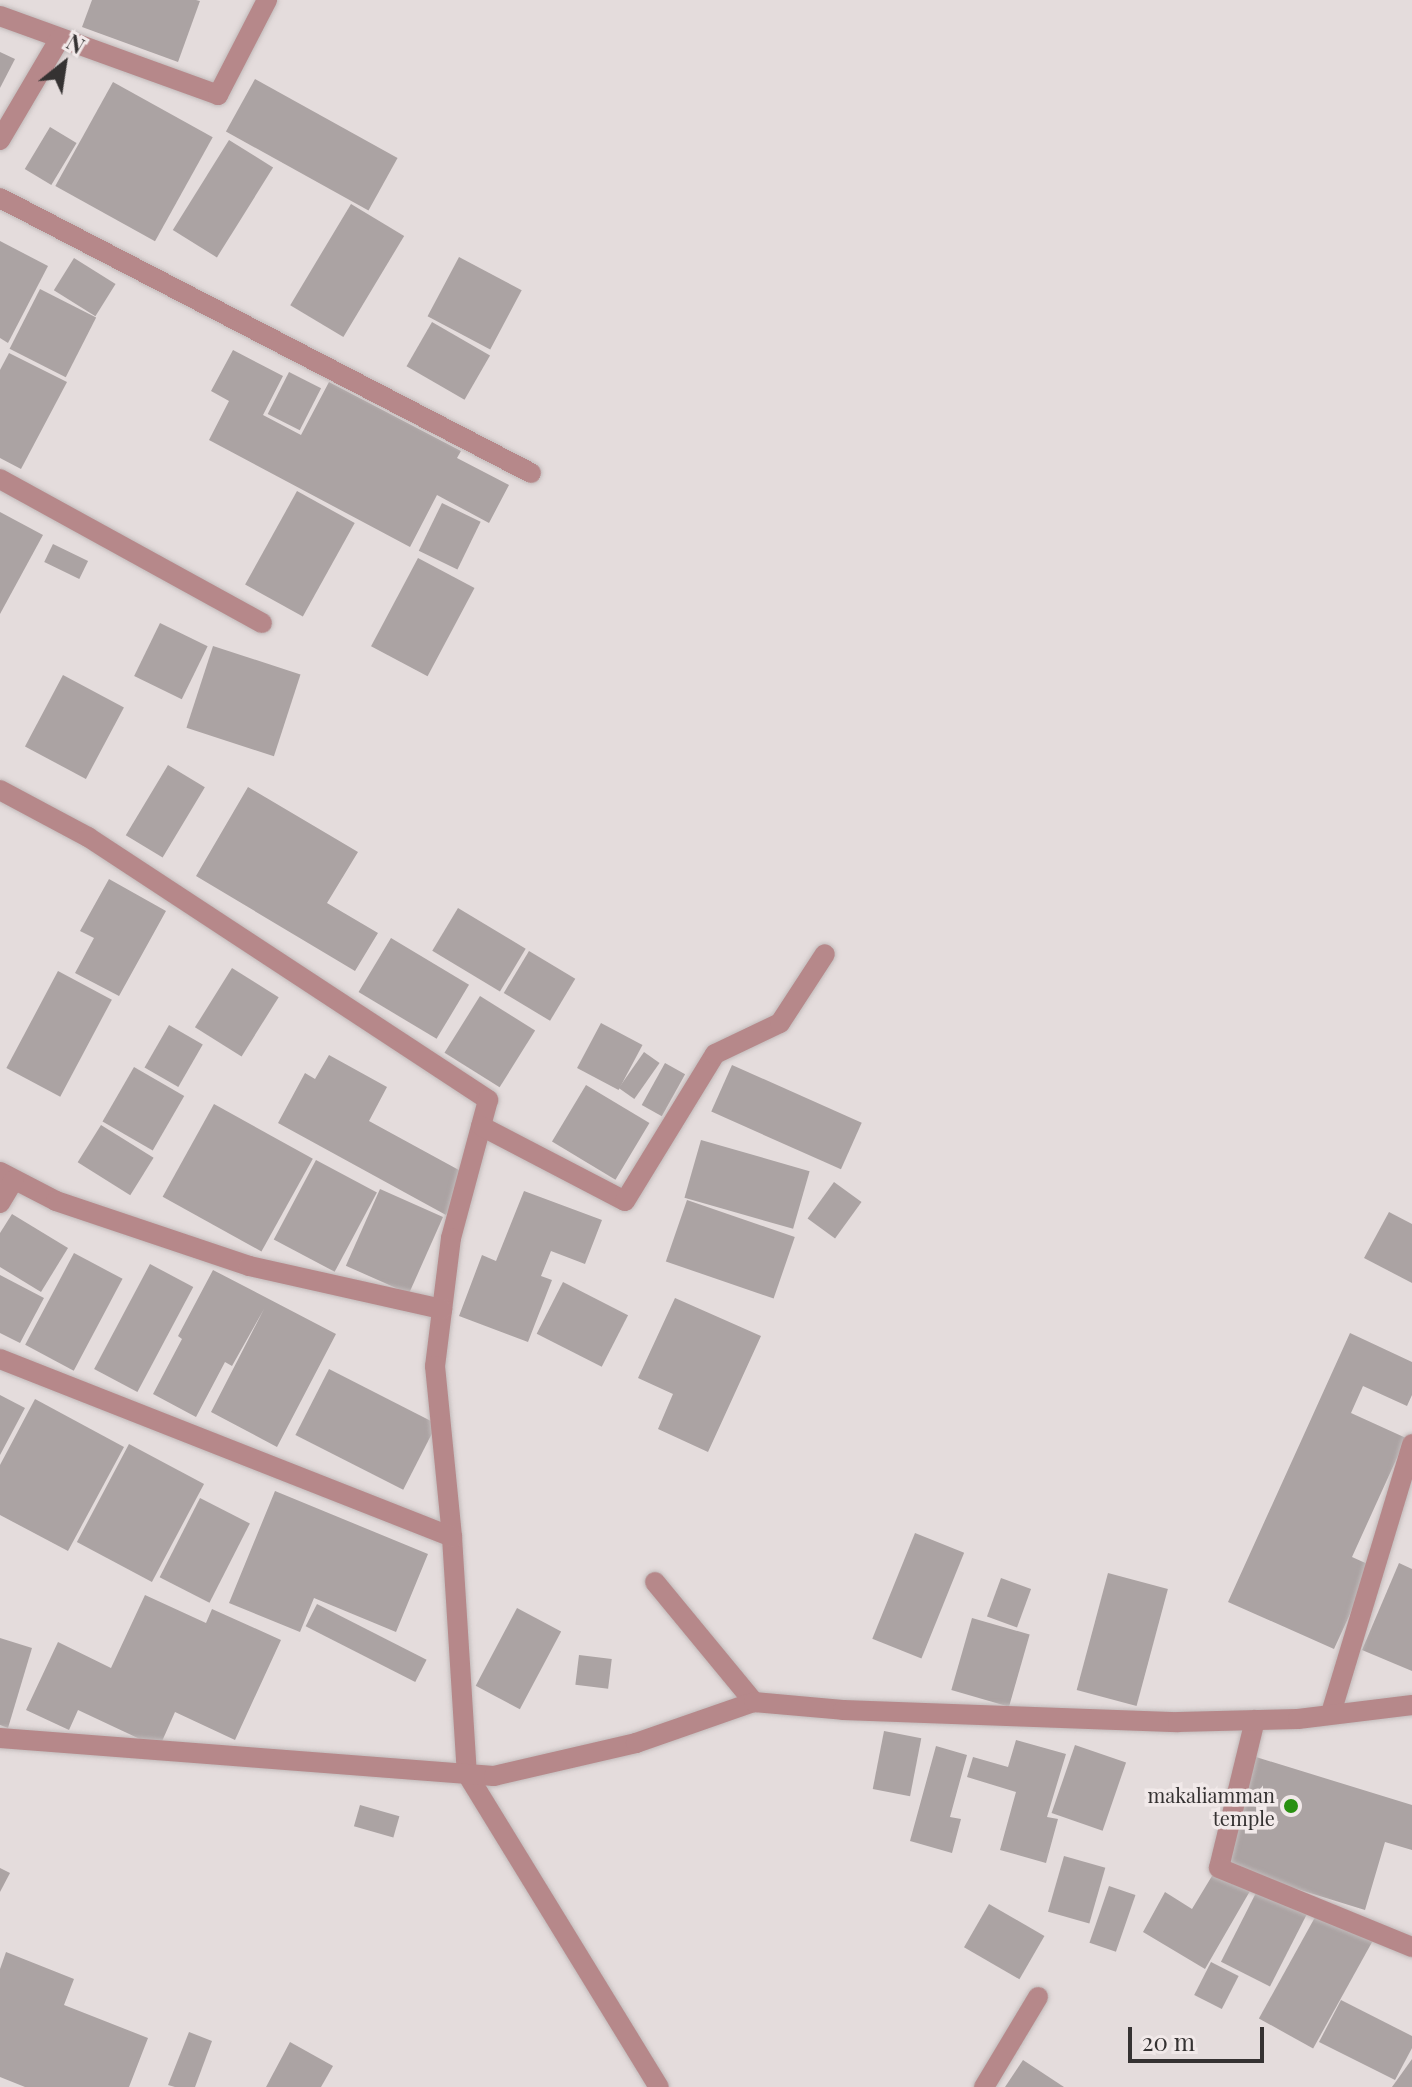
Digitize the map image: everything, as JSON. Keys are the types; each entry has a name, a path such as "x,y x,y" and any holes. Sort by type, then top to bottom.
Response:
{"street":[{"path":"0,16 218,95 267,0"},
{"path":"0,140 60,38"},
{"path":"0,198 531,473"},
{"path":"0,479 262,623"},
{"path":"0,790 88,837 488,1100 451,1238 435,1366 452,1537 467,1774 659,2087"},
{"path":"481,1126 625,1201 715,1054 780,1023 825,954"},
{"path":"0,1203 7,1176 56,1201 249,1266 442,1309"},
{"path":"0,1359 452,1537"},
{"path":"1331,1713 1412,1444"},
{"path":"655,1582 754,1702"},
{"path":"0,1738 494,1776 636,1743 754,1702 907,1713 1178,1722 1298,1719 1412,1705"},
{"path":"1255,1720 1219,1868 1412,1947"},
{"path":"984,2087 1038,1997"}],"building":[{"path":"92,0 200,1 178,62 82,27"},
{"path":"0,52 15,59 0,88"},
{"path":"255,79 398,158 368,211 226,131"},
{"path":"113,82 213,137 155,241 55,186"},
{"path":"50,127 77,143 51,185 25,169"},
{"path":"229,140 273,168 217,257 173,230"},
{"path":"351,204 404,236 343,337 290,305"},
{"path":"0,241 48,266 8,343 0,338"},
{"path":"459,257 522,290 490,349 428,316"},
{"path":"74,258 116,284 95,316 54,290"},
{"path":"40,289 96,318 66,377 10,349"},
{"path":"432,322 490,356 465,400 406,366"},
{"path":"233,350 283,376 263,415 301,435 329,382 461,451 457,458 509,485 489,523 437,495 410,547 209,440 229,401 211,391"},
{"path":"9,353 67,382 21,469 0,458 0,370"},
{"path":"289,372 321,388 300,430 268,414"},
{"path":"297,491 355,523 303,617 245,585"},
{"path":"442,503 481,522 457,569 419,551"},
{"path":"0,512 43,535 0,614"},
{"path":"53,544 88,561 79,579 44,562"},
{"path":"418,558 475,588 428,676 371,646"},
{"path":"160,623 208,646 182,699 134,676"},
{"path":"213,646 300,674 274,756 186,728"},
{"path":"63,675 124,707 86,779 25,747"},
{"path":"168,765 205,787 163,857 126,835"},
{"path":"248,787 358,852 327,903 378,933 355,971 196,876"},
{"path":"109,879 166,911 119,996 75,973 94,938 80,931"},
{"path":"458,908 526,949 500,992 432,951"},
{"path":"391,938 469,985 437,1039 359,992"},
{"path":"529,951 575,979 550,1021 504,993"},
{"path":"232,968 279,997 242,1057 195,1027"},
{"path":"58,971 112,1000 60,1097 6,1068"},
{"path":"480,996 535,1030 500,1087 444,1053"},
{"path":"601,1023 642,1045 619,1090 577,1068"},
{"path":"169,1025 203,1044 178,1087 144,1067"},
{"path":"644,1052 660,1063 634,1099 619,1088"},
{"path":"329,1055 387,1087 369,1121 468,1175 446,1215 278,1123 305,1073 315,1079"},
{"path":"665,1063 685,1074 662,1116 642,1105"},
{"path":"732,1065 862,1123 841,1169 711,1112"},
{"path":"134,1067 184,1096 153,1151 103,1122"},
{"path":"586,1085 649,1123 615,1180 552,1142"},
{"path":"214,1104 313,1159 261,1251 163,1197"},
{"path":"101,1125 154,1158 130,1195 78,1162"},
{"path":"701,1140 810,1171 793,1229 684,1198"},
{"path":"316,1160 377,1192 335,1272 274,1239"},
{"path":"834,1182 862,1202 835,1238 808,1218"},
{"path":"380,1189 443,1217 409,1294 346,1266"},
{"path":"524,1191 602,1220 585,1264 551,1251 541,1276 552,1280 528,1342 459,1316 482,1255 496,1261"},
{"path":"687,1200 795,1237 774,1299 666,1261"},
{"path":"1389,1212 1412,1224 1412,1283 1364,1258"},
{"path":"12,1214 68,1248 41,1292 0,1267 0,1233"},
{"path":"74,1253 123,1279 74,1371 25,1345"},
{"path":"150,1264 193,1287 137,1392 94,1369"},
{"path":"213,1270 336,1334 277,1447 211,1412 264,1309 232,1366 225,1362 196,1417 153,1394 182,1339 178,1336"},
{"path":"0,1275 44,1298 20,1343 0,1333"},
{"path":"563,1282 628,1315 602,1367 537,1334"},
{"path":"675,1298 761,1336 708,1452 658,1429 673,1394 638,1378"},
{"path":"1350,1333 1412,1362 1412,1395 1407,1406 1363,1386 1351,1413 1406,1438 1352,1557 1372,1566 1334,1649 1228,1602"},
{"path":"329,1369 437,1424 403,1490 295,1435"},
{"path":"0,1395 25,1408 0,1455"},
{"path":"35,1399 124,1447 68,1551 0,1515 0,1465"},
{"path":"129,1444 204,1484 152,1582 77,1542"},
{"path":"275,1491 428,1554 396,1632 314,1598 300,1632 229,1603"},
{"path":"200,1498 250,1523 209,1603 160,1577"},
{"path":"915,1533 964,1553 921,1659 872,1639"},
{"path":"1399,1563 1412,1569 1412,1671 1362,1650"},
{"path":"1108,1573 1168,1589 1137,1706 1077,1690"},
{"path":"1001,1578 1031,1589 1017,1627 987,1617"},
{"path":"145,1595 206,1623 212,1609 281,1640 235,1740 175,1712 159,1748 78,1710 69,1730 26,1710 58,1642 111,1668"},
{"path":"317,1604 427,1660 415,1682 306,1626"},
{"path":"517,1608 561,1631 520,1709 476,1686"},
{"path":"972,1618 1030,1635 1009,1707 951,1690"},
{"path":"0,1638 32,1648 8,1728 0,1725"},
{"path":"579,1655 612,1659 608,1689 575,1685"},
{"path":"884,1731 921,1738 910,1796 873,1789"},
{"path":"1016,1740 1066,1754 1047,1817 1058,1819 1046,1863 1000,1850 1016,1792 967,1777 973,1757 1008,1767"},
{"path":"1075,1745 1126,1763 1103,1831 1052,1813"},
{"path":"936,1746 967,1755 950,1817 961,1819 952,1853 910,1841"},
{"path":"1256,1757 1412,1805 1412,1850 1385,1842 1365,1910 1222,1866"},
{"path":"360,1805 399,1816 393,1837 354,1826"},
{"path":"1064,1856 1105,1868 1089,1924 1048,1912"},
{"path":"0,1868 10,1873 0,1892"},
{"path":"1215,1871 1250,1891 1205,1969 1143,1932 1165,1892 1192,1909"},
{"path":"1260,1885 1309,1910 1270,1987 1221,1962"},
{"path":"1109,1886 1135,1895 1116,1952 1089,1943"},
{"path":"989,1904 1044,1936 1019,1979 964,1947"},
{"path":"1319,1910 1373,1940 1313,2049 1259,2018"},
{"path":"6,1952 74,1979 64,2005 148,2038 129,2087 25,2087 0,2077 0,1969"},
{"path":"1211,1962 1239,1976 1222,2009 1194,1995"},
{"path":"1341,2000 1412,2036 1412,2048 1395,2080 1319,2042"},
{"path":"189,2032 212,2041 195,2087 168,2085"},
{"path":"290,2042 333,2066 321,2087 266,2087"},
{"path":"1412,2059 1412,2087 1392,2087"},
{"path":"1023,2060 1064,2087 1005,2087"}],"place":[{"name":"makaliamman temple","path":"1291,1806"}]}
